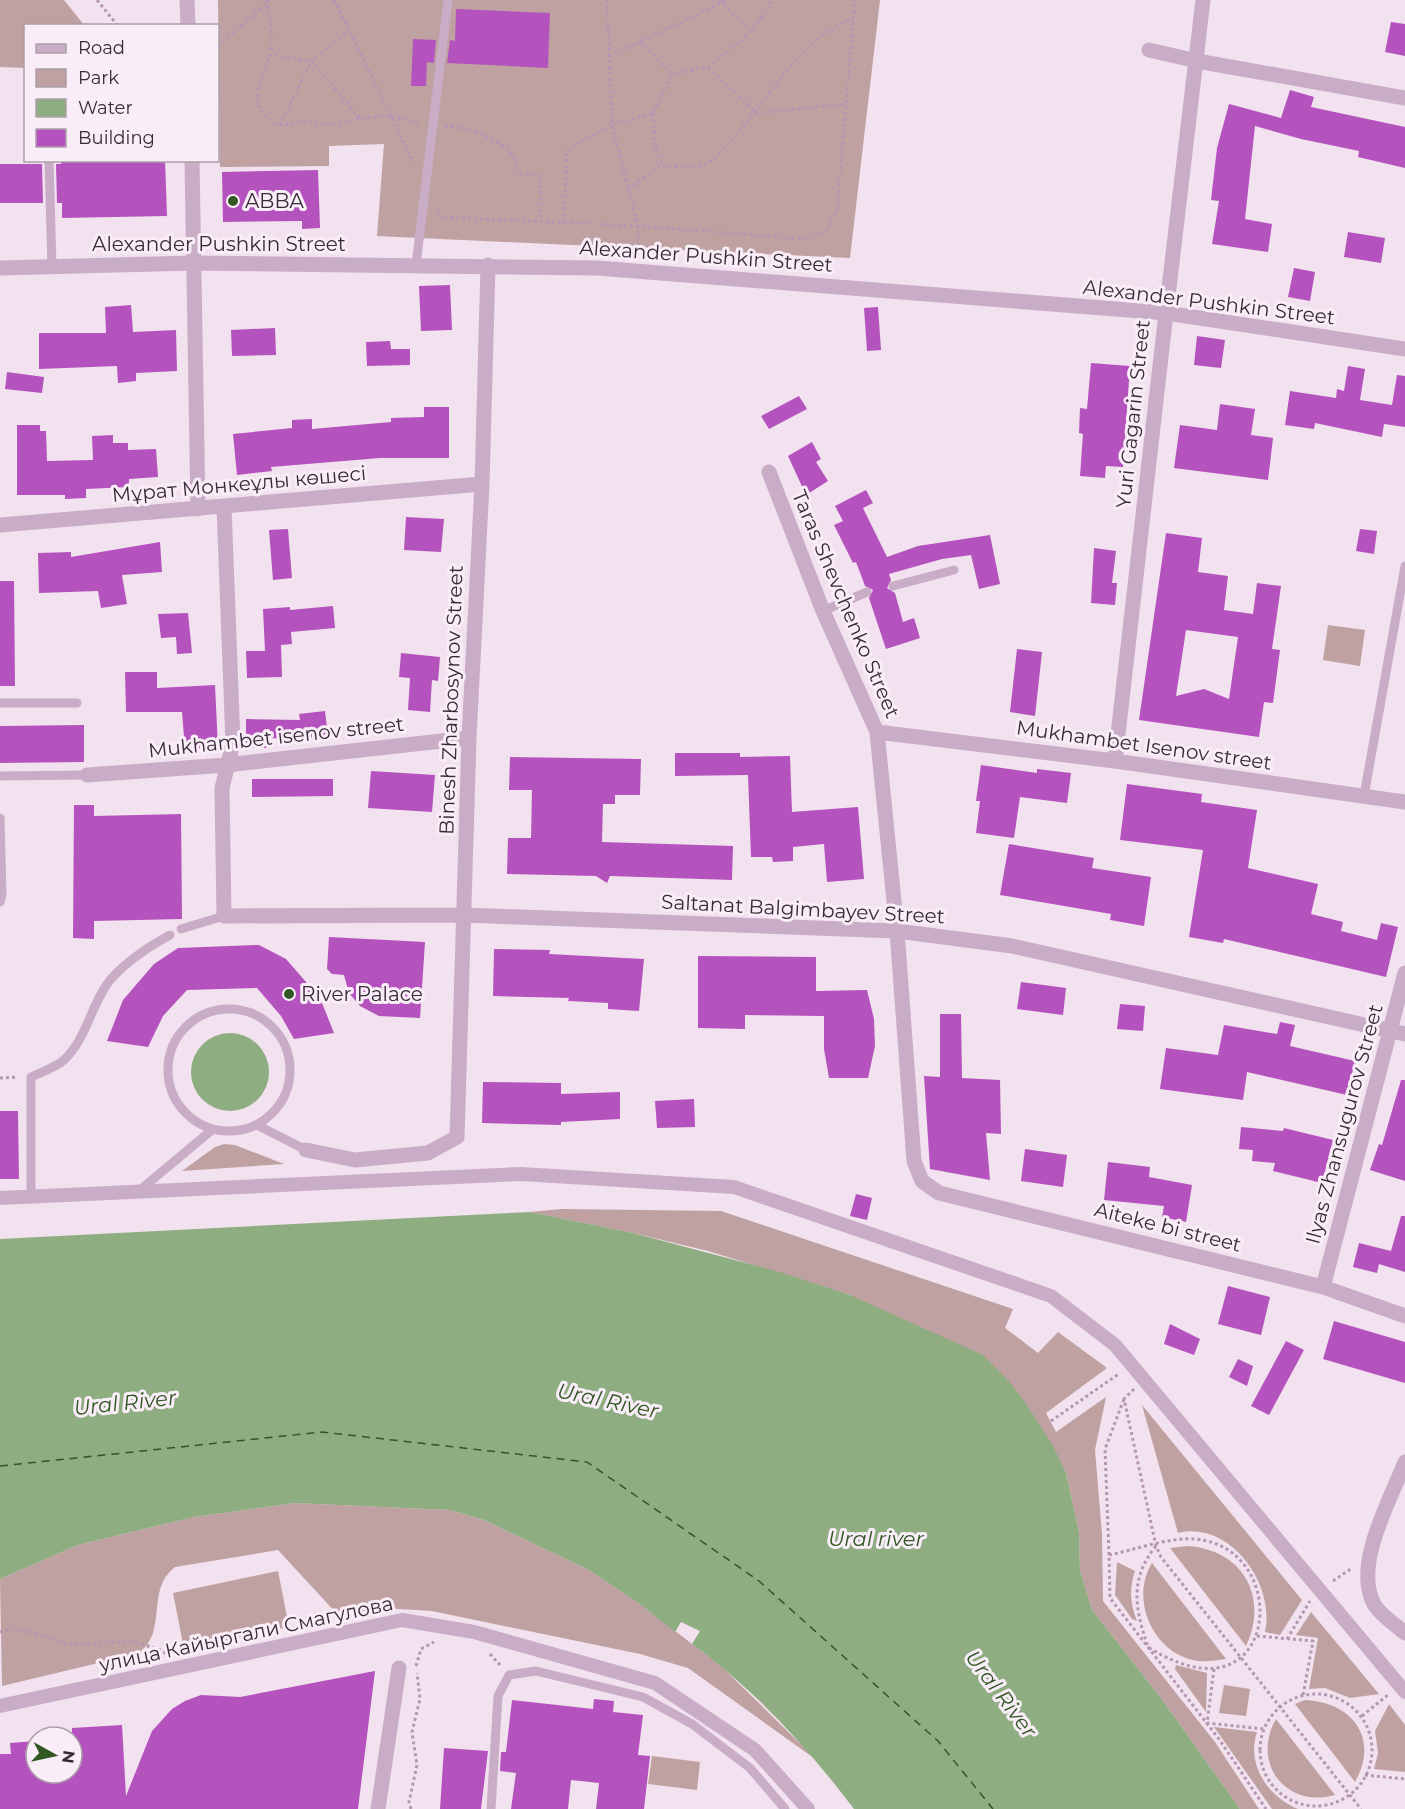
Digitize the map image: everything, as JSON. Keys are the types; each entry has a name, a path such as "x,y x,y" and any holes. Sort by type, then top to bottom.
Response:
{"street":[{"path":"188,0 188,24"},
{"name":"Yuri Gagarin Street","path":"1115,761 1203,0"},
{"path":"1149,50 1197,61 1405,98"},
{"path":"192,162 198,509"},
{"name":"Alexander Pushkin Street","path":"0,268 194,263 488,265 636,271 1166,313 1405,349"},
{"name":"Binesh Zharbosynov Street","path":"306,1150 355,1160 428,1153 457,1137 469,738 482,484 488,265"},
{"name":"Taras Shevchenko Street","path":"769,472 823,610 877,732 897,931 914,1161 922,1181"},
{"name":"Мұрат Монкеұлы көшесі","path":"0,525 482,484"},
{"path":"224,506 233,743 222,789 224,916"},
{"name":"Mukhambet Isenov street","path":"877,732 1115,761 1405,802"},
{"name":"Mukhambet isenov street","path":"87,775 226,765 469,738"},
{"name":"Saltanat Balgimbayev Street","path":"224,916 464,915 897,931 1012,945 1398,1033"},
{"name":"Ilyas Zhansugurov Street","path":"1323,1287 1398,1033 1405,973"},
{"path":"0,1198 521,1174 734,1187 1051,1296 1115,1345 1402,1689"},
{"name":"Aiteke bi street","path":"922,1181 939,1193 1323,1287 1405,1316"},
{"path":"1405,1462 1368,1557 1366,1586 1375,1607 1405,1633"},
{"name":"улица Кайыргали Смагулова","path":"0,1706 402,1620 474,1632 655,1683 755,1750 808,1809"},
{"path":"378,1809 399,1668"}],"lane":[{"path":"416,265 448,0"},
{"path":"48,162 52,266"},
{"path":"1364,796 1405,566"},
{"path":"893,586 954,570"},
{"path":"823,610 867,592"},
{"path":"0,703 77,703"},
{"path":"0,776 87,775"},
{"path":"0,818 3,895 0,903"},
{"path":"181,929 224,916"},
{"path":"31,1196 32,1077 63,1061 81,1039 90,1016 110,981 142,950 170,934"},
{"path":"234,1008 256,1014 274,1028 286,1047 291,1069 287,1091 275,1111 257,1125 235,1131 213,1129 192,1119 177,1103 168,1081 168,1059 176,1038 191,1021 212,1010 234,1008"},
{"path":"257,1125 306,1150"},
{"path":"140,1190 213,1129"},
{"path":"491,1809 498,1696 509,1675 536,1671 643,1697 692,1724 750,1768 785,1809"}],"path":[{"path":"97,0 116,24"},
{"path":"334,0 441,218 638,226 805,239 825,233 837,209 855,0"},
{"path":"607,0 612,125 638,226 636,271"},
{"path":"609,57 719,1 726,0"},
{"path":"672,74 708,67 750,30 770,7 771,0"},
{"path":"268,1 272,45 259,80 257,103 266,118 280,126 302,121 331,125 360,118 390,116 432,125 458,125 475,131 511,154 518,173 541,176 541,222"},
{"path":"219,45 268,1"},
{"path":"719,1 750,30"},
{"path":"628,189 662,165 681,168 708,163 757,113 792,61 832,28 854,18"},
{"path":"280,126 311,61 349,30"},
{"path":"640,42 672,74"},
{"path":"268,55 311,61 360,118"},
{"path":"708,67 757,113 846,104"},
{"path":"662,165 655,146 653,112 672,74"},
{"path":"564,223 567,150 612,125 653,112"},
{"path":"1051,1421 1131,1365"},
{"path":"1144,1380 1124,1399 1105,1449 1110,1598 1207,1723 1266,1809"},
{"path":"1124,1399 1156,1546 1161,1557 1361,1809"},
{"path":"1109,1556 1156,1546 1174,1539 1195,1539 1215,1544 1235,1556 1251,1576 1259,1598 1260,1623 1257,1636 1254,1644 1242,1659 1214,1668 1176,1661 1148,1647 1139,1617 1137,1578 1143,1561 1156,1546"},
{"path":"1287,1639 1307,1605 1320,1590 1368,1557"},
{"path":"0,1632 15,1628 71,1644 136,1642 163,1651 176,1667"},
{"path":"1257,1636 1313,1641 1304,1695"},
{"path":"411,1809 409,1802 417,1765 412,1732 420,1699 416,1666 421,1649 436,1641"},
{"path":"487,1650 509,1675"},
{"path":"1207,1723 1214,1668"},
{"path":"1362,1716 1402,1689"},
{"path":"1304,1695 1331,1695 1347,1703 1362,1716 1369,1732 1372,1751 1365,1775 1359,1786 1350,1794 1325,1807 1306,1805 1288,1799 1273,1787 1264,1772 1260,1754 1264,1729 1280,1706 1304,1695"},
{"path":"1207,1723 1264,1729"},
{"path":"1365,1775 1405,1779"}],"green space":[{"path":"0,0 64,0 83,24 24,24 24,68 0,67"},
{"path":"218,0 880,0 850,258 377,236 384,144 329,146 329,166 220,167"},
{"path":"1328,625 1365,630 1360,666 1323,660"},
{"path":"224,1144 235,1145 284,1164 182,1171 215,1147"},
{"path":"561,1209 721,1211 1013,1309 1005,1328 1038,1353 1058,1332 1107,1368 1046,1413 1056,1432 1106,1397 1095,1450 1102,1534 1103,1601 1215,1742 1259,1809 1240,1809 1161,1698 1092,1610 1080,1570 1079,1532 1066,1473 850,1295 708,1251 530,1212"},
{"path":"1142,1405 1302,1600 1280,1635 1265,1632 1267,1614 1256,1577 1245,1560 1231,1546 1215,1536 1197,1532 1178,1533"},
{"path":"295,1503 450,1510 484,1520 589,1570 641,1605 721,1666 818,1761 688,1668 640,1654 432,1611 382,1608 338,1615 278,1550 175,1567 163,1581 158,1597 153,1633 140,1653 2,1686 0,1579 78,1545 194,1517"},
{"path":"1188,1546 1207,1549 1224,1556 1237,1566 1246,1579 1252,1594 1254,1610 1252,1628 1246,1646 1170,1548"},
{"path":"1117,1562 1135,1571 1131,1596 1137,1621 1132,1619 1115,1595"},
{"path":"1152,1563 1226,1659 1193,1660 1179,1655 1156,1635 1144,1607 1143,1592"},
{"path":"278,1571 289,1627 184,1649 173,1593"},
{"path":"1311,1612 1379,1694 1350,1698 1325,1688 1309,1689 1318,1638 1296,1635"},
{"path":"1176,1665 1207,1673 1206,1712 1175,1669"},
{"path":"1224,1685 1250,1689 1246,1716 1219,1713"},
{"path":"1305,1700 1336,1707 1357,1725 1363,1737 1364,1751 1362,1766 1355,1782 1295,1704"},
{"path":"1389,1704 1405,1725 1405,1772 1374,1769 1378,1753 1375,1731"},
{"path":"1276,1719 1335,1795 1317,1798 1301,1795 1288,1788 1277,1778 1270,1766 1268,1751 1269,1735"},
{"path":"1214,1727 1257,1732 1254,1744 1255,1756 1262,1778 1277,1796 1298,1809 1272,1809"},
{"path":"652,1756 700,1762 697,1790 648,1784"}],"water":[{"path":"230,1033 245,1036 262,1050 269,1072 266,1087 252,1104 230,1111 215,1108 198,1094 191,1072 194,1057 208,1040"},
{"name":"Ural river","path":"530,1212 633,1233 780,1272 850,1295 983,1355 1007,1379 1025,1402 1052,1444 1066,1473 1079,1532 1080,1570 1092,1610 1161,1698 1240,1809 854,1809 779,1720 737,1680 692,1644 700,1631 681,1622 675,1632 641,1605 589,1570 484,1520 450,1510 295,1503 194,1517 78,1545 0,1579 0,1239"}],"building":[{"path":"456,9 550,13 548,68 447,63 450,40 455,41"},
{"path":"1391,22 1405,24 1405,56 1385,52"},
{"path":"413,39 436,40 434,63 427,62 426,86 411,86"},
{"path":"1290,90 1314,97 1311,107 1405,127 1405,168 1358,157 1359,151 1301,139 1255,126 1245,219 1272,224 1268,252 1212,244 1219,201 1211,200 1217,148 1229,104 1281,118"},
{"path":"61,162 165,162 167,216 62,218 62,203 57,203 56,164 61,164"},
{"path":"0,164 42,164 43,203 0,203"},
{"path":"318,170 320,228 302,229 302,221 223,222 222,172"},
{"path":"1348,232 1385,238 1381,263 1344,257"},
{"path":"1294,268 1315,272 1310,301 1288,297"},
{"path":"450,285 452,330 421,331 419,286"},
{"path":"131,305 133,332 176,330 177,371 136,373 136,381 118,383 117,366 39,369 39,333 106,333 105,307"},
{"path":"878,307 881,350 867,351 864,308"},
{"path":"275,328 276,355 232,356 231,330"},
{"path":"1197,336 1225,340 1221,368 1194,365"},
{"path":"390,341 391,349 410,349 410,365 367,366 366,342"},
{"path":"1091,363 1130,366 1123,467 1106,466 1105,478 1080,476 1083,434 1079,433 1080,408 1087,409"},
{"path":"1348,366 1365,369 1360,400 1392,405 1397,375 1405,376 1405,427 1384,424 1382,437 1315,423 1314,429 1285,425 1290,391 1336,398 1337,389 1344,391"},
{"path":"7,372 44,377 42,393 5,389"},
{"path":"799,396 807,409 769,429 761,416"},
{"path":"1220,404 1255,409 1251,435 1273,438 1268,480 1174,468 1180,425 1217,430"},
{"path":"424,407 449,407 449,458 380,458 271,467 272,471 237,475 233,434 292,428 292,420 312,419 312,429 391,422 391,418 424,417"},
{"path":"17,425 40,425 40,431 46,431 47,461 93,460 92,436 113,435 113,443 128,443 128,450 156,449 158,477 129,479 129,487 86,489 86,498 65,499 65,495 17,495"},
{"path":"812,442 821,459 816,462 828,481 806,495 788,456"},
{"path":"866,490 873,503 863,508 887,557 918,546 990,535 1000,584 979,589 971,555 942,559 889,574 891,580 887,588 895,593 903,622 914,618 920,638 886,649 869,598 873,590 865,586 856,562 853,563 834,525 843,521 835,506"},
{"path":"406,517 444,519 441,552 404,550"},
{"path":"288,529 292,578 273,580 269,530"},
{"path":"1360,529 1377,531 1374,554 1356,551"},
{"path":"1166,533 1202,538 1198,572 1228,576 1224,610 1253,614 1257,583 1281,586 1272,649 1280,650 1273,703 1264,702 1259,737 1139,720","holes":["1186,630 1238,637 1229,699 1204,689 1176,696"]},
{"path":"160,542 162,572 122,575 127,604 101,608 98,591 39,593 38,553 71,552 71,557"},
{"path":"1094,548 1116,551 1112,583 1117,583 1115,605 1091,603"},
{"path":"0,581 14,581 15,686 0,686"},
{"path":"333,606 335,628 291,632 292,644 281,645 282,677 247,678 246,651 265,651 263,609 290,607 290,610"},
{"path":"188,613 192,653 177,654 176,637 161,638 158,614"},
{"path":"1017,649 1042,652 1035,716 1010,712"},
{"path":"401,653 440,657 438,681 432,680 430,712 408,710 410,678 399,677"},
{"path":"125,672 157,672 157,688 215,685 218,747 185,749 182,712 126,712"},
{"path":"325,711 328,736 302,739 266,738 266,748 246,747 246,719 300,720 299,714"},
{"path":"84,725 84,762 0,763 0,726"},
{"path":"675,753 740,753 740,757 790,756 792,812 858,807 864,879 827,882 824,844 793,847 793,861 773,862 772,857 751,857 748,775 675,776"},
{"path":"510,757 641,759 640,795 615,795 615,804 603,804 602,842 733,846 732,880 610,876 607,883 596,876 507,874 508,838 531,838 532,790 509,790"},
{"path":"981,765 1037,773 1037,769 1071,773 1067,803 1020,797 1014,838 976,833 980,801 976,801"},
{"path":"371,771 435,775 432,812 368,808"},
{"path":"252,779 333,779 333,796 252,797"},
{"path":"1127,784 1202,794 1201,802 1257,810 1248,868 1318,884 1311,914 1343,922 1341,931 1377,940 1381,923 1398,927 1386,977 1224,939 1223,943 1189,937 1203,850 1120,840"},
{"path":"74,805 94,805 94,816 181,814 182,919 94,921 94,939 73,938"},
{"path":"1009,844 1094,858 1092,868 1151,877 1144,926 1110,920 1111,914 1000,895"},
{"path":"329,937 425,942 420,1018 379,1016 360,1006 349,993 344,975 332,974 327,969"},
{"name":"River Palace","path":"259,945 286,959 320,998 334,1033 294,1039 281,1016 257,988 187,990 163,1016 148,1047 107,1041 123,1000 154,964 178,948"},
{"path":"494,949 550,950 549,954 644,959 639,1011 608,1009 608,1003 568,1001 569,998 493,996"},
{"path":"698,956 816,957 816,991 867,990 874,1019 875,1046 868,1078 829,1078 824,1049 824,1016 745,1015 745,1029 698,1028"},
{"path":"1021,982 1066,988 1063,1015 1017,1009"},
{"path":"1120,1004 1145,1006 1143,1031 1117,1029"},
{"path":"940,1014 961,1014 962,1078 1000,1080 1001,1134 986,1133 990,1180 930,1169 924,1076 940,1077"},
{"path":"1280,1022 1295,1025 1290,1046 1355,1061 1347,1095 1247,1072 1243,1100 1160,1089 1166,1048 1218,1055 1224,1025 1277,1034"},
{"path":"1401,1080 1405,1080 1405,1181 1370,1170 1379,1144 1382,1145"},
{"path":"483,1082 561,1083 561,1094 620,1092 620,1119 561,1122 561,1125 482,1123"},
{"path":"694,1099 695,1127 657,1128 655,1101"},
{"path":"0,1111 18,1111 19,1179 0,1179"},
{"path":"1241,1127 1283,1131 1284,1128 1333,1140 1322,1183 1273,1171 1275,1163 1252,1161 1253,1150 1239,1149"},
{"path":"1025,1149 1067,1155 1063,1187 1021,1181"},
{"path":"1108,1162 1150,1167 1149,1177 1192,1185 1186,1222 1162,1217 1164,1206 1104,1200"},
{"path":"856,1194 872,1198 867,1220 850,1216"},
{"path":"1401,1216 1405,1216 1405,1272 1379,1264 1377,1273 1353,1267 1359,1243 1391,1251"},
{"path":"1228,1286 1270,1297 1261,1335 1218,1324"},
{"path":"1334,1321 1405,1342 1405,1383 1323,1359"},
{"path":"1170,1324 1200,1339 1194,1355 1164,1344"},
{"path":"1286,1341 1304,1350 1269,1415 1251,1406"},
{"path":"1238,1359 1253,1366 1247,1386 1229,1377"},
{"path":"375,1671 358,1809 0,1809 0,1754 11,1754 10,1743 24,1742 24,1785 84,1785 84,1727 122,1725 126,1796 152,1731 172,1709 201,1695 240,1697"},
{"path":"594,1699 614,1701 613,1712 643,1715 638,1755 650,1756 644,1809 596,1809 599,1783 571,1780 568,1809 511,1809 516,1773 500,1771 501,1752 506,1752 512,1700 593,1709"},
{"path":"444,1748 488,1751 481,1809 440,1809"}],"ferry route":[{"path":"0,1466 322,1432 587,1462 759,1581 938,1741 993,1809"}],"place":[{"name":"ABBA","path":"233,201"},
{"name":"River Palace","path":"289,994"}],"water label":[{"name":"Ural River","path":"608,1401"},
{"name":"Ural River","path":"125,1403"},
{"name":"Ural River","path":"1001,1694"}]}
